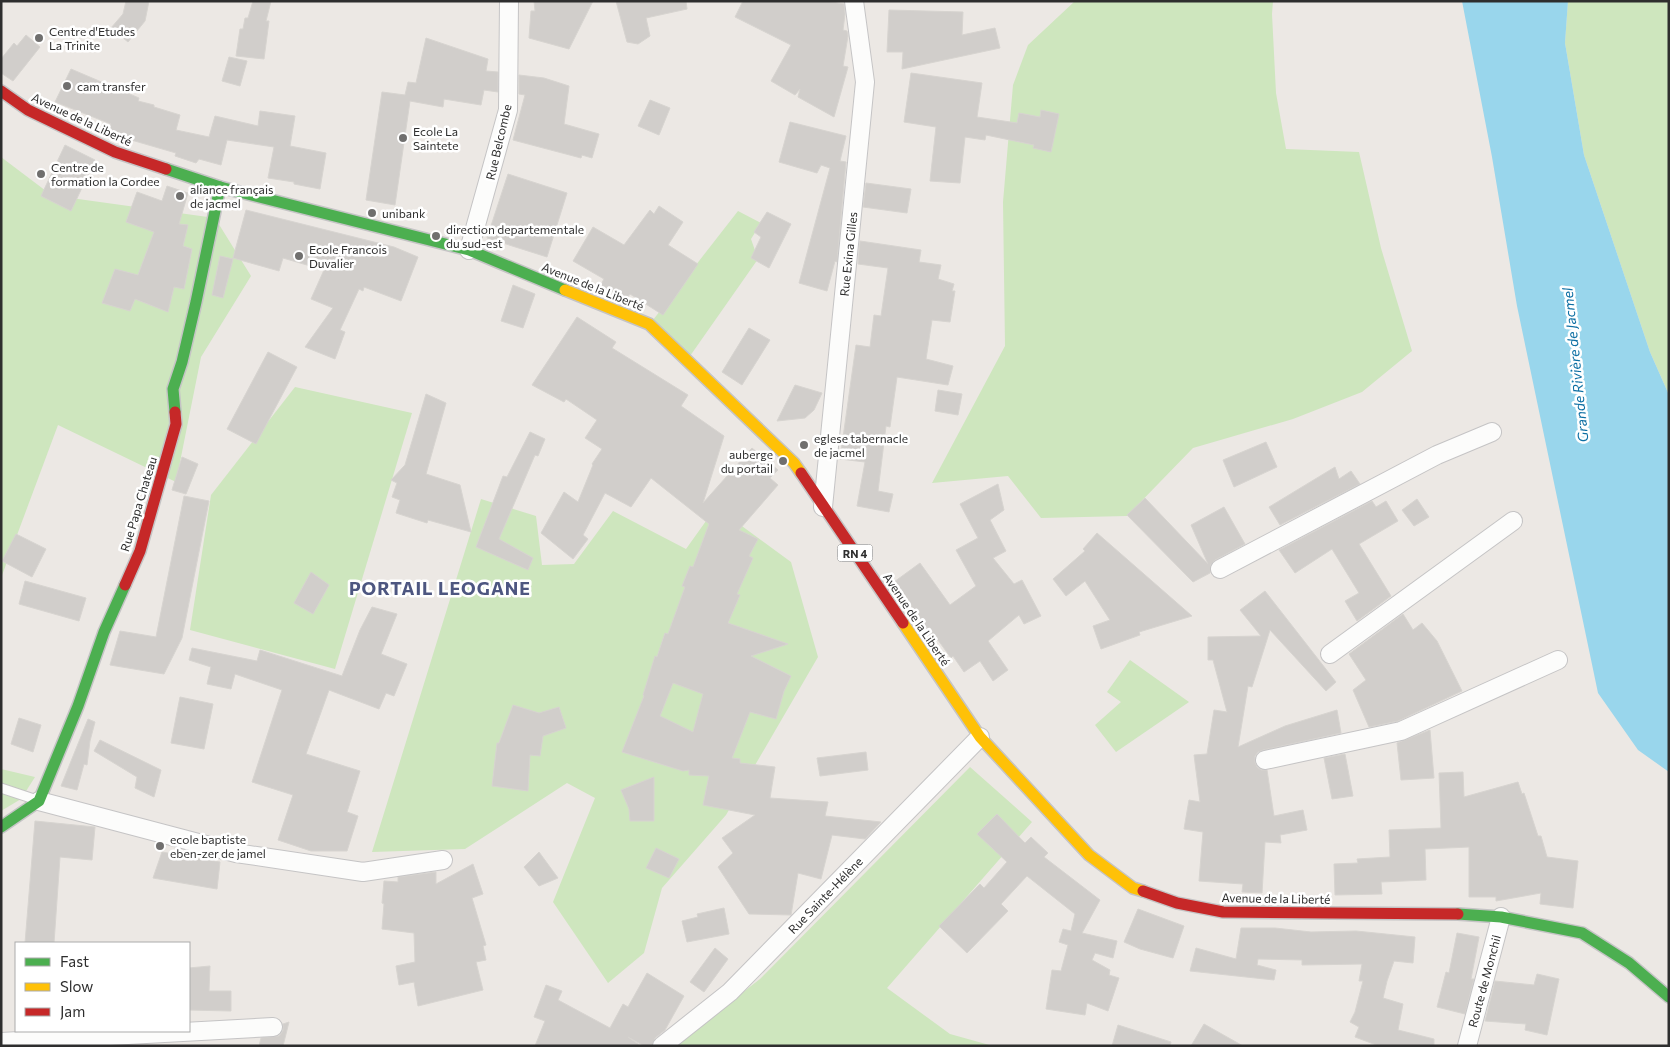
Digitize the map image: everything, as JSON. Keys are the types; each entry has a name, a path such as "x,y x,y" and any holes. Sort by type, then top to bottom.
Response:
{"main road":[{"name":"Avenue de la Liberté","path":"1,91 28,110 116,152 220,187 470,250 650,324 794,463 980,737 1089,855 1133,888 1176,903 1223,912 1475,914 1501,917 1582,933 1629,963 1669,997"},
{"name":"Rue Papa Chateau","path":"39,801 78,706 104,632 140,551 176,424 173,389 182,362 196,302 220,187"},
{"path":"1,828 39,801"}],"street":[{"name":"Rue Belcombe","path":"470,250 508,110 510,1"},
{"name":"Rue Exina Gilles","path":"823,507 865,82 854,1"},
{"path":"1220,570 1437,455 1492,432"},
{"path":"1330,654 1513,521"},
{"path":"1265,760 1401,731 1558,660"},
{"name":"Rue Sainte-Hélène","path":"662,1046 730,992 980,737"},
{"path":"39,801 236,854 363,872 443,860"},
{"name":"Route de Monchil","path":"1467,1046 1501,917"},
{"path":"190,1031 273,1026"},
{"path":"1,1042 171,1032"}],"lane":[{"path":"1,788 39,801"}],"green space":[{"path":"1075,1 1273,1 1276,93 1286,149 1359,152 1381,248 1412,351 1362,392 1293,419 1193,448 1127,516 1041,518 1008,476 932,483 1005,346 1003,202 1013,85 1028,45"},
{"path":"1568,1 1669,1 1669,395 1650,352 1584,155 1565,43"},
{"path":"1,157 46,191 71,198 215,218 251,276 201,357 176,482 58,425 1,578"},
{"path":"738,211 761,223 751,239 758,259 690,356 653,320"},
{"path":"295,387 412,413 335,669 190,630 211,495"},
{"path":"481,499 536,516 542,565 574,564 613,511 686,549 716,507 791,562 818,657 726,815 662,888 644,953 608,983 553,902 595,798 567,783 465,849 372,852"},
{"path":"1130,660 1189,702 1116,752 1095,725 1121,702 1107,692"},
{"path":"970,767 1032,822 887,988 950,1034 993,1046 674,1046 760,979"},
{"path":"1,769 35,777 21,799 1,811"}],"water":[{"name":"Grande Rivière de Jacmel","path":"1462,1 1568,1 1565,43 1584,155 1650,352 1669,395 1669,772 1638,750 1598,693 1517,306 1492,157"}],"building":[{"path":"126,1 149,1 145,21 128,42 111,28 123,14"},
{"path":"253,1 271,1 266,21 269,21 264,59 236,56 240,29 243,29 245,18 248,18"},
{"path":"534,1 593,1 569,49 529,38 531,11 535,11"},
{"path":"616,1 686,1 687,9 646,18 650,36 638,44 627,42"},
{"path":"743,1 825,1 844,4 843,30 847,31 848,36 843,66 848,67 834,117 798,97 800,89 795,95 771,81 791,45 735,17"},
{"path":"889,10 963,12 962,35 995,28 1000,48 902,69 903,52 887,52"},
{"path":"26,35 40,47 13,81 1,73 1,59 14,43 17,46"},
{"path":"426,38 488,59 486,71 498,72 498,92 484,90 481,105 444,99 443,107 410,101 395,205 366,200 382,92 405,95 408,82 416,83"},
{"path":"229,57 247,61 240,86 222,81"},
{"path":"71,69 139,98 138,101 180,115 176,130 209,137 215,116 258,126 260,111 295,116 290,146 326,153 320,189 268,178 274,147 227,140 221,165 199,159 196,163 175,156 176,153 121,137 108,131 111,124 55,102"},
{"path":"911,73 982,83 977,117 1017,123 1019,113 1040,117 1041,110 1059,114 1051,152 1033,148 1034,145 986,135 985,140 965,137 960,183 930,181 936,127 904,122"},
{"path":"519,75 544,78 569,86 564,124 599,134 592,158 582,155 581,158 513,140 525,95 519,94"},
{"path":"650,100 670,108 659,135 638,126"},
{"path":"790,122 846,136 840,161 846,162 837,262 835,261 827,291 799,283 830,168 821,165 817,173 779,162"},
{"path":"65,145 95,160 71,211 41,196"},
{"path":"508,174 567,193 547,257 487,238"},
{"path":"866,183 911,189 907,213 863,207"},
{"path":"167,186 188,193 179,224 188,225 183,246 192,249 184,289 174,287 168,312 135,299 130,311 102,303 115,269 138,275 154,232 126,222 137,192 162,201"},
{"path":"659,206 683,222 668,245 698,264 663,315 630,294 627,298 603,288 600,286 604,279 573,261 593,227 624,245 650,210 654,214"},
{"path":"246,210 394,247 418,257 401,301 364,287 363,291 359,289 340,330 345,332 335,359 305,347 333,308 311,299 324,270 283,258 279,271 233,258"},
{"path":"767,212 791,224 769,268 751,258 761,237 754,232"},
{"path":"860,241 921,250 919,262 941,265 938,279 954,284 952,291 955,291 950,322 932,320 926,359 953,366 948,385 897,377 890,427 886,426 878,491 893,494 889,512 857,506 865,462 840,459 856,345 870,347 874,315 881,316 888,268 858,264"},
{"path":"220,256 233,259 223,298 212,295"},
{"path":"513,285 535,294 523,328 501,321"},
{"path":"577,317 616,342 612,348 688,395 681,406 724,436 703,503 752,448 778,470 770,478 778,485 739,530 758,539 749,556 753,558 737,594 740,595 728,623 788,644 751,656 791,676 784,691 776,719 750,712 732,758 740,759 740,763 775,767 770,798 828,802 825,816 881,822 865,839 832,835 821,879 798,873 791,915 749,914 718,867 733,853 722,838 755,815 703,805 709,776 689,775 689,770 683,771 622,752 644,696 655,656 657,657 665,633 668,634 685,587 682,586 690,566 693,567 709,524 651,478 631,507 605,493 583,535 588,539 573,559 541,533 564,492 578,502 592,464 602,449 585,438 597,420 566,399 564,402 532,385","holes":["673,683 703,694 693,732 660,716"]},
{"path":"749,328 770,340 742,385 722,372"},
{"path":"268,352 297,367 256,444 227,429"},
{"path":"795,385 822,393 814,410 805,418 777,421"},
{"path":"938,390 962,394 958,415 935,411"},
{"path":"426,394 446,403 426,474 460,485 471,532 428,520 427,523 396,513 400,500 392,497 397,483 391,480 405,465"},
{"path":"530,432 545,439 538,456 535,455 499,539 533,558 528,570 476,547 503,476 507,477"},
{"path":"1266,442 1277,467 1234,487 1223,460"},
{"path":"182,457 198,464 186,494 172,490"},
{"path":"1335,467 1339,479 1351,471 1360,484 1280,525 1269,507"},
{"path":"998,484 1004,510 990,520 1006,551 993,558 1014,584 1022,580 1041,616 1024,624 1019,615 988,641 1008,670 993,681 980,661 964,672 953,656 951,658 938,640 935,642 894,582 920,563 950,605 976,586 956,550 978,538 960,504"},
{"path":"184,496 209,501 182,638 164,674 110,665 120,631 156,637"},
{"path":"1145,498 1208,564 1191,525 1224,507 1245,544 1215,560 1211,564 1210,573 1193,582 1127,515"},
{"path":"1417,499 1429,517 1414,526 1402,510"},
{"path":"1372,501 1376,507 1386,501 1398,521 1359,544 1391,596 1357,621 1345,601 1359,593 1332,549 1295,573 1279,550"},
{"path":"1097,533 1192,616 1139,632 1140,635 1101,649 1093,626 1110,620 1085,581 1066,596 1053,579 1085,551 1083,549"},
{"path":"16,534 46,549 32,577 2,561"},
{"path":"311,572 329,585 313,614 294,603"},
{"path":"25,581 86,598 79,621 19,604"},
{"path":"1265,591 1336,682 1326,691 1270,630 1252,687 1248,686 1238,747 1285,726 1337,710 1341,733 1263,750 1255,756 1257,767 1261,770 1267,770 1274,816 1303,810 1307,830 1280,835 1281,843 1265,842 1262,893 1242,892 1243,884 1199,881 1203,832 1184,829 1189,800 1200,802 1194,755 1207,754 1214,710 1227,712 1213,660 1208,660 1208,637 1261,636 1240,610"},
{"path":"372,607 397,614 381,654 407,664 394,696 386,693 379,709 329,690 306,754 360,771 347,812 358,816 347,851 311,851 278,840 293,795 252,782 282,690 235,674 231,689 207,684 211,667 189,660 192,648 257,661 260,650 342,676 360,630"},
{"path":"1403,614 1413,630 1422,623 1437,641 1462,691 1398,721 1369,727 1353,690 1366,680 1349,654"},
{"path":"180,697 213,704 204,749 171,743"},
{"path":"513,705 539,713 559,707 566,728 543,736 540,756 530,755 528,791 492,786 497,743 499,743"},
{"path":"19,718 41,725 33,752 11,744"},
{"path":"88,719 95,722 87,765 84,764 77,790 61,786"},
{"path":"1430,730 1434,778 1401,780 1397,743"},
{"path":"100,740 161,770 154,797 135,788 137,777 94,751"},
{"path":"866,752 868,770 820,776 817,758"},
{"path":"1345,754 1353,796 1332,799 1324,758"},
{"path":"1463,772 1464,797 1518,782 1522,794 1524,793 1538,836 1541,836 1547,857 1578,861 1573,908 1540,904 1541,893 1496,901 1496,897 1469,897 1469,847 1425,849 1426,880 1381,882 1382,894 1335,895 1334,864 1358,863 1357,859 1390,857 1389,830 1441,828 1439,773"},
{"path":"654,777 654,821 630,821 629,809 621,790"},
{"path":"997,814 1025,843 1031,837 1048,853 1044,857 1100,900 1082,933 1117,941 1113,958 1095,953 1092,960 1110,970 1109,975 1119,978 1108,1011 1087,1003 1085,1015 1046,1009 1052,970 1061,971 1068,945 1059,942 1063,929 1071,931 1075,914 1027,876 1001,904 1008,911 967,953 939,926 980,884 984,888 1007,862 977,834"},
{"path":"35,821 95,827 92,860 60,857 54,942 25,942"},
{"path":"656,848 679,859 669,878 646,868"},
{"path":"162,852 220,862 217,889 153,878"},
{"path":"539,852 558,878 539,886 524,867"},
{"path":"473,864 483,894 472,898 486,945 483,946 486,960 476,962 483,990 418,1006 414,982 399,985 396,966 415,962 414,933 382,929 384,881 398,882 398,877 436,872 436,884"},
{"path":"724,908 729,934 687,942 682,921 698,917 697,914"},
{"path":"1138,909 1184,926 1173,958 1140,949 1124,942"},
{"path":"1241,928 1275,928 1311,932 1356,931 1415,937 1413,963 1394,961 1383,998 1403,1004 1398,1030 1434,1039 1434,1046 1379,1046 1355,1037 1359,1027 1350,1022 1355,1012 1363,981 1359,981 1362,964 1302,965 1302,960 1258,959 1257,965 1276,970 1274,980 1190,971 1196,948 1236,959"},
{"path":"1457,933 1479,937 1471,979 1474,979 1465,1014 1437,1007 1446,972 1449,973"},
{"path":"715,948 728,959 704,992 690,982"},
{"path":"210,966 209,991 231,991 231,1011 190,1010 190,968"},
{"path":"647,973 684,996 665,1030 655,1038 652,1046 644,1046 628,1037 641,1046 535,1046 545,1021 534,1017 546,985 562,991 558,1000 610,1028 623,1004 628,1007"},
{"path":"1537,974 1559,979 1547,1035 1525,1030 1526,1024 1485,1021 1495,981 1534,985"},
{"path":"289,1022 283,1046 259,1046 261,1038 279,1036 283,1031 283,1024"},
{"path":"1204,1024 1243,1046 1191,1046"},
{"path":"1118,1025 1171,1042 1170,1046 1112,1046"}],"traffic: fast":[{"path":"166,169 220,187 469,250 565,290"},
{"path":"175,412 173,389 182,362 196,302 220,187"},
{"path":"1,827 39,801 78,706 104,632 125,585"},
{"path":"1458,914 1501,917 1582,933 1629,963 1669,997"}],"traffic: slow":[{"path":"565,290 649,324 794,463 801,473"},
{"path":"903,623 980,737 1089,855 1133,888 1143,891"}],"traffic: jam":[{"path":"1,91 28,110 115,152 166,169"},
{"path":"125,585 140,551 176,424 175,412"},
{"path":"801,473 903,623"},
{"path":"1143,891 1177,903 1223,912 1458,914"}],"place":[{"name":"Centre d'Etudes La Trinite","path":"39,38"},
{"name":"cam transfer","path":"67,86"},
{"name":"Ecole La Saintete","path":"403,138"},
{"name":"Centre de formation la Cordee","path":"41,174"},
{"name":"aliance français de jacmel","path":"180,196"},
{"name":"unibank","path":"372,213"},
{"name":"direction departementale du sud-est","path":"436,236"},
{"name":"Ecole Francois Duvalier","path":"299,256"},
{"name":"eglese tabernacle de jacmel","path":"804,445"},
{"name":"auberge du portail","path":"783,461"},
{"name":"ecole baptiste eben-zer de jamel","path":"160,846"}],"district":[{"name":"PORTAIL LEOGANE","path":"440,588"}]}
